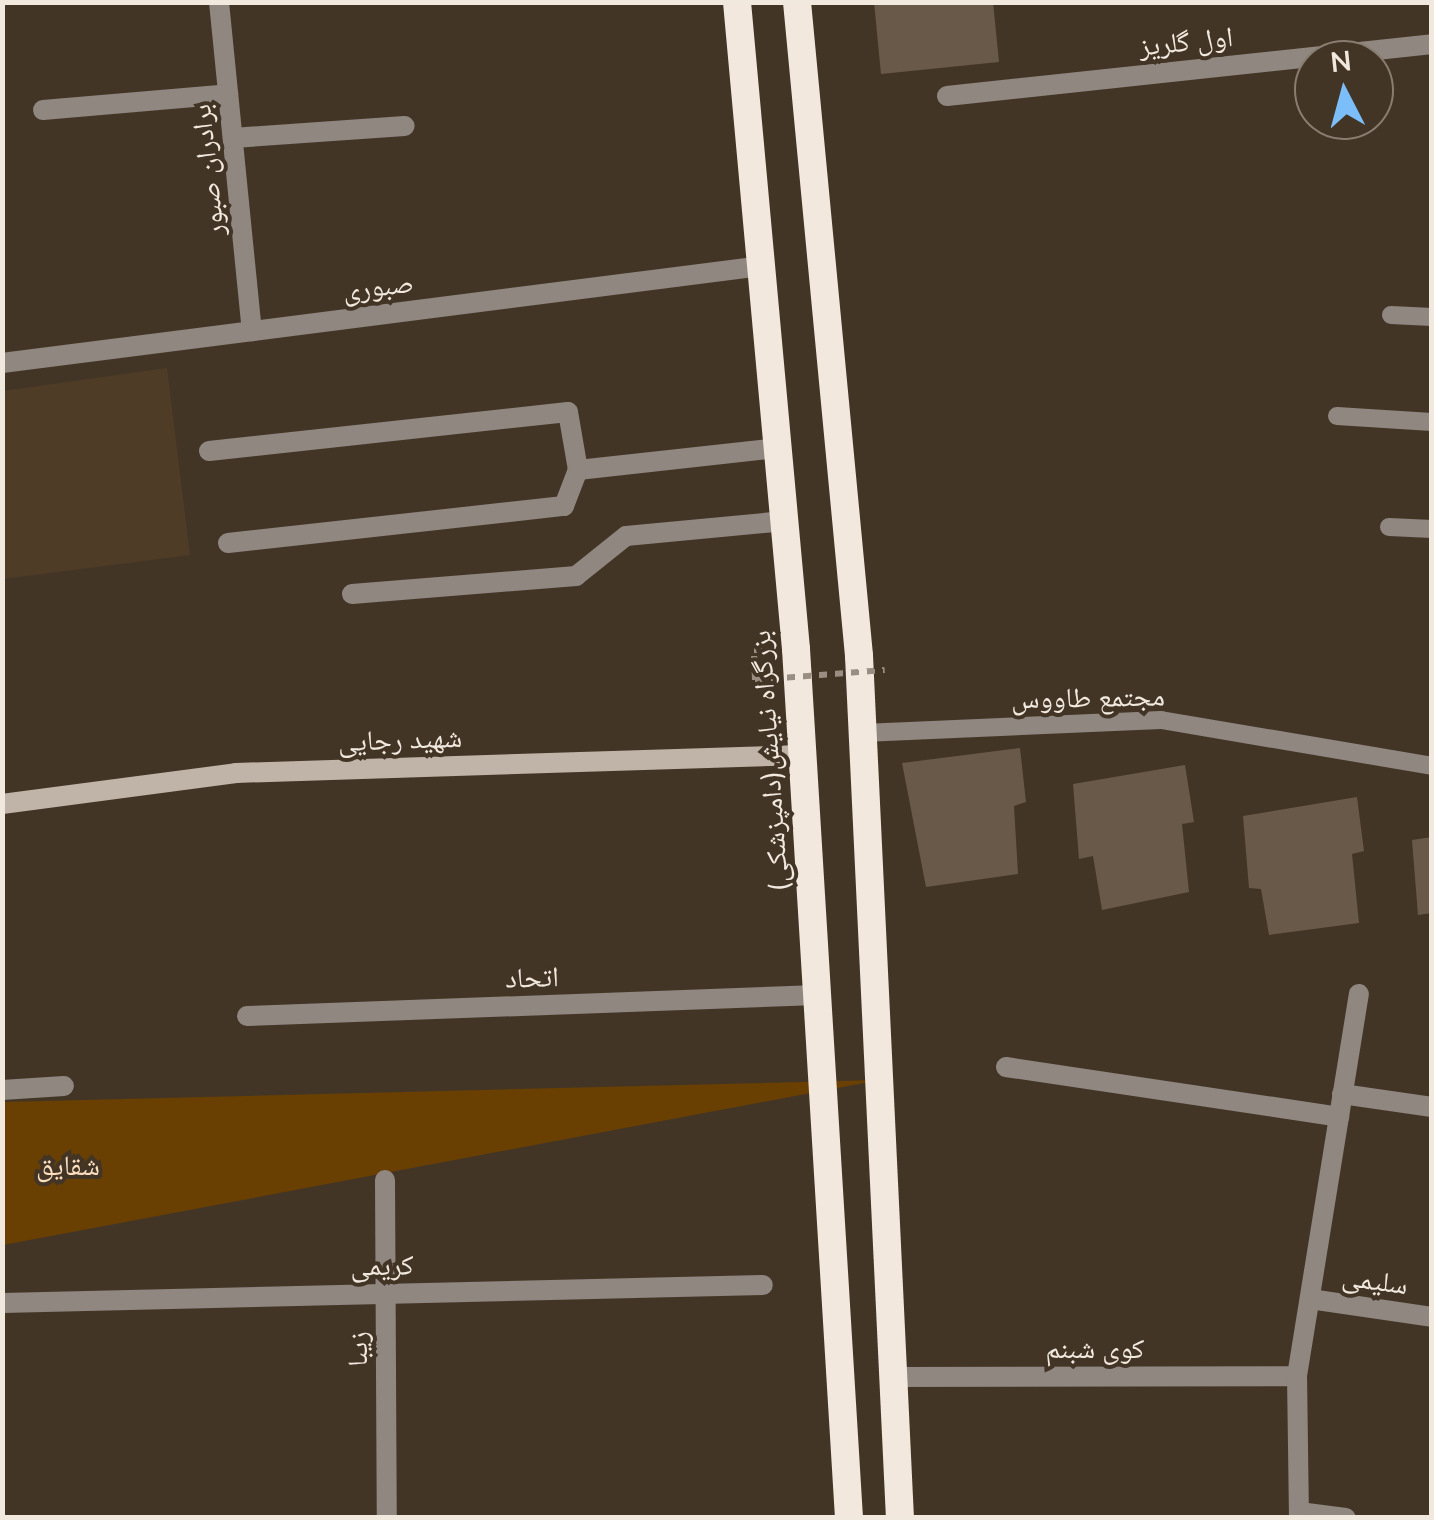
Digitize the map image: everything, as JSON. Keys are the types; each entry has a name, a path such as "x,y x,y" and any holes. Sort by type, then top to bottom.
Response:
{"highway":[{"name":"بزرگراه نیایش(دامپزشکی)","path":"737,2 785,521 818,995 848,1518"},
{"path":"797,2 863,733 900,1518"}],"main road":[{"name":"شهید رجایی","path":"2,804 236,773 802,755"}],"street":[{"name":"برادران صبور","path":"219,2 252,331"},
{"name":"اول گلریز","path":"947,96 1432,44"},
{"path":"43,110 228,94"},
{"path":"233,138 405,126"},
{"name":"صبوری","path":"2,364 761,266"},
{"path":"209,451 568,412 578,470 564,506 228,543"},
{"path":"578,470 778,448"},
{"path":"352,594 576,576 626,536 785,521"},
{"path":"1346,1518 1299,1515 1297,1376 1358,994"},
{"name":"اتحاد","path":"247,1016 818,995"},
{"path":"1006,1067 1339,1116"},
{"path":"2,1090 64,1086"},
{"path":"1342,1094 1432,1108"},
{"name":"زیبا","path":"385,1180 387,1518"},
{"name":"کریمی","path":"2,1302 763,1285"},
{"name":"سلیمی","path":"1310,1299 1432,1317"},
{"name":"کوی شبنم","path":"894,1377 1297,1376"}],"lane":[{"path":"1391,314 1432,317"},
{"path":"1336,416 1432,422"},
{"path":"1389,527 1432,529"},
{"name":"مجتمع طاووس","path":"863,733 1161,720 1432,766"}],"path":[{"path":"754,650 755,680 885,670"}],"shaded area":[{"path":"167,368 190,555 3,579 3,391"}],"green space":[{"name":"شقایق","path":"880,1080 3,1245 3,1102"}],"building":[{"path":"874,2 993,2 999,62 881,74"},
{"path":"1020,748 1026,802 1014,806 1018,874 926,887 902,763"},
{"path":"1185,765 1194,822 1182,824 1189,892 1102,910 1093,856 1079,859 1073,784"},
{"path":"1357,797 1364,851 1352,854 1359,923 1269,935 1261,889 1249,888 1243,816"},
{"path":"1432,837 1432,913 1418,915 1412,840"}]}
